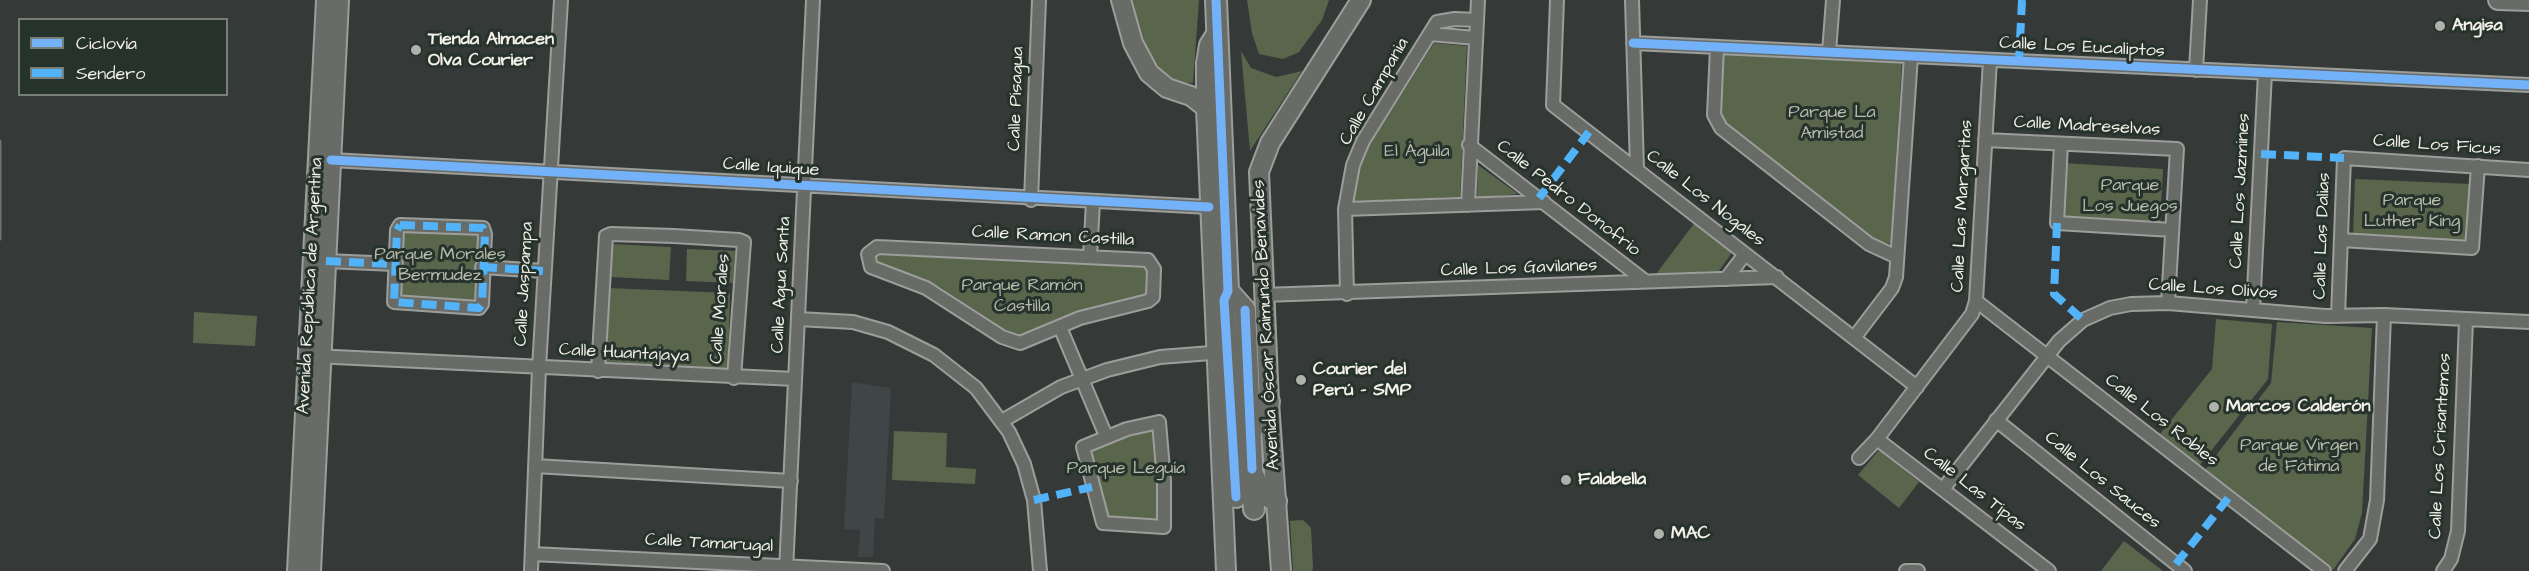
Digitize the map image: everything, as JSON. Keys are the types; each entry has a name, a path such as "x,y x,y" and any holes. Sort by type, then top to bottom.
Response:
{"main road":[{"name":"Avenida República de Argentina","path":"311,571 326,0"},
{"name":"Avenida República de Argentina","path":"297,571 315,356 326,261 339,0"},
{"path":"1121,0 1133,43 1149,73 1167,88 1197,100 1206,108"},
{"name":"Avenida Óscar Raimundo Benavides","path":"1216,0 1230,299 1230,351 1241,436 1252,469 1254,509"},
{"name":"Avenida Óscar Raimundo Benavides","path":"1281,571 1269,402 1259,181 1262,160 1270,143 1361,0"},
{"path":"2498,0 2529,2"},
{"name":"Avenida Óscar Raimundo Benavides","path":"1216,34 1209,45 1206,63 1206,108 1209,207 1230,299 1230,351 1217,412 1226,571"},
{"path":"1230,299 1263,290"},
{"path":"1217,412 1241,436 1269,402"},
{"name":"Avenida Óscar Raimundo Benavides","path":"1236,497 1241,436"},
{"path":"1252,469 1257,487 1268,498 1276,501"}],"street":[{"name":"Calle Jaspampa","path":"531,571 544,270 561,0"},
{"name":"Calle Agua Santa","path":"787,569 813,0"},
{"name":"Calle Pisagua","path":"1031,200 1039,0"},
{"name":"Calle Pedro Donofrio","path":"1468,205 1469,145 1478,0"},
{"name":"Calle Los Nogales","path":"1557,0 1553,105 1917,387"},
{"path":"1632,0 1637,168"},
{"path":"1829,52 1833,0"},
{"path":"2196,70 2200,0"},
{"name":"Calle Campania","path":"1347,294 1345,209 1353,165 1363,141 1437,22 1477,20"},
{"path":"1430,34 1476,38"},
{"name":"Calle Los Eucaliptos","path":"1633,44 2529,85"},
{"path":"1717,47 1714,115 1721,128 1869,244 1897,258"},
{"path":"1854,338 1892,288 1896,277 1911,56"},
{"name":"Calle Las Margaritas","path":"1859,458 1877,439 1969,321 1976,301 1990,60"},
{"name":"Calle Los Jazmines","path":"2253,310 2265,73"},
{"name":"Calle Madreselvas","path":"1985,140 2177,149 2168,303"},
{"path":"2061,144 2057,224 2172,230"},
{"name":"Calle Pedro Donofrio","path":"1469,145 1645,281"},
{"name":"Calle Los Ficus","path":"2344,158 2529,170"},
{"name":"Calle Las Dalias","path":"2338,316 2344,158"},
{"name":"Calle Iquique","path":"331,160 1031,200 1209,207"},
{"path":"2341,240 2472,248 2478,166"},
{"path":"1090,257 1093,202"},
{"path":"1345,209 1544,202"},
{"path":"400,225 483,228 485,234 482,304 479,308 473,309 397,304 393,298 395,264 397,227 400,225"},
{"name":"Calle Morales","path":"598,371 604,240 611,234 729,239 744,242 734,378"},
{"name":"Calle Ramon Castilla","path":"877,247 1090,257 1148,260 1154,269 1153,297 1148,301 1080,318 1020,344 1002,337 934,292 871,267 867,254 877,247"},
{"path":"1726,279 1745,254"},
{"path":"326,261 395,264"},
{"path":"482,267 544,270"},
{"name":"Calle Los Gavilanes","path":"1263,290 1347,294 1777,277"},
{"name":"Calle Los Robles","path":"1976,301 2324,571"},
{"name":"Calle Los Olivos","path":"1943,489 2046,355 2068,331 2083,320 2109,308 2131,304 2168,303 2338,316 2384,315 2529,322"},
{"path":"2345,571 2370,539 2377,500 2384,315"},
{"path":"798,319 868,325 934,355 976,388 1002,421 1016,444 1030,483 1038,531 1040,571"},
{"name":"Calle Los Crisantemos","path":"2443,571 2451,560 2458,531 2466,320"},
{"path":"1060,327 1106,436"},
{"path":"1002,421 1041,398 1082,379 1160,357 1230,351"},
{"name":"Calle Huantajaya","path":"315,356 734,378 795,379"},
{"name":"Calle Los Sauces","path":"1996,420 2185,571"},
{"path":"1158,421 1160,423 1164,527 1101,521 1083,449 1085,445 1106,436 1158,421"},
{"name":"Calle Las Tipas","path":"1877,439 2049,571"},
{"path":"535,466 791,481"},
{"name":"Calle Tamarugal","path":"532,554 613,558 699,566 883,571"},
{"path":"613,558 613,571"}],"shaded area":[{"path":"852,382 891,388 884,519 875,518 873,557 858,557 860,530 844,529"}],"green space":[{"path":"1129,0 1199,0 1193,83 1176,82 1152,64 1141,43"},
{"path":"1247,0 1329,0 1322,20 1299,52 1283,59 1259,54 1252,33"},
{"name":"El Águila","path":"1434,43 1467,46 1460,197 1353,201 1360,160"},
{"path":"1241,51 1251,68 1276,77 1302,71 1250,151"},
{"name":"Parque La Amistad","path":"1720,53 1902,60 1891,244 1871,239 1724,121 1719,112"},
{"name":"Parque Los Juegos","path":"2062,163 2163,169 2160,227 2060,220"},
{"path":"1478,165 1518,194 1477,198"},
{"name":"Parque Luther King","path":"2355,179 2471,184 2468,244 2353,239"},
{"path":"1696,221 1733,251 1719,271 1656,274"},
{"name":"Parque Morales Bermudez","path":"404,227 481,234 477,303 399,298"},
{"path":"612,244 671,247 669,280 611,277"},
{"path":"687,249 735,251 733,283 686,281"},
{"name":"Parque Ramón Castilla","path":"874,251 1142,264 1151,270 1150,295 1021,337 1008,332 940,287 871,262"},
{"path":"607,288 730,293 728,370 602,363"},
{"path":"194,312 257,316 255,346 193,343"},
{"name":"Marcos Calderón","path":"2216,319 2272,324 2268,379 2199,466 2160,434 2212,369"},
{"name":"Parque Virgen de Fátima","path":"2277,322 2372,328 2362,513 2355,539 2333,570 2205,470 2271,383"},
{"name":"Parque Leguía","path":"1153,425 1157,429 1159,523 1106,519 1087,449"},
{"path":"894,431 947,433 946,467 976,469 975,484 892,480"},
{"path":"1879,450 1919,482 1899,508 1858,475"},
{"path":"1303,520 1311,528 1313,568 1312,571 1293,571 1290,521"},
{"path":"2124,541 2163,571 2101,571"}],"railway":[{"path":"0,141 0,239"}],"marked path":[{"path":"2019,61 2022,0"},
{"path":"1539,198 1589,132"},
{"path":"2261,154 2344,158"},
{"path":"2057,223 2054,294 2083,320"},
{"path":"400,225 483,228 485,234 482,304 479,308 394,302 397,230 400,225"},
{"path":"326,261 395,264"},
{"path":"482,267 544,271"},
{"path":"1034,500 1092,487"},
{"path":"2176,564 2229,497"}],"cycle path":[{"path":"1216,0 1228,291 1224,300 1236,497"},
{"path":"1633,43 2529,85"},
{"path":"331,160 1209,207"},
{"path":"1245,310 1252,469"}],"place":[{"name":"Angisa","path":"2440,26"},
{"name":"Tienda Almacen Olva Courier","path":"416,50"},
{"name":"Courier del Perú - SMP","path":"1301,380"},
{"name":"Marcos Calderón","path":"2214,407"},
{"name":"Falabella","path":"1566,480"},
{"name":"MAC","path":"1659,534"}]}
